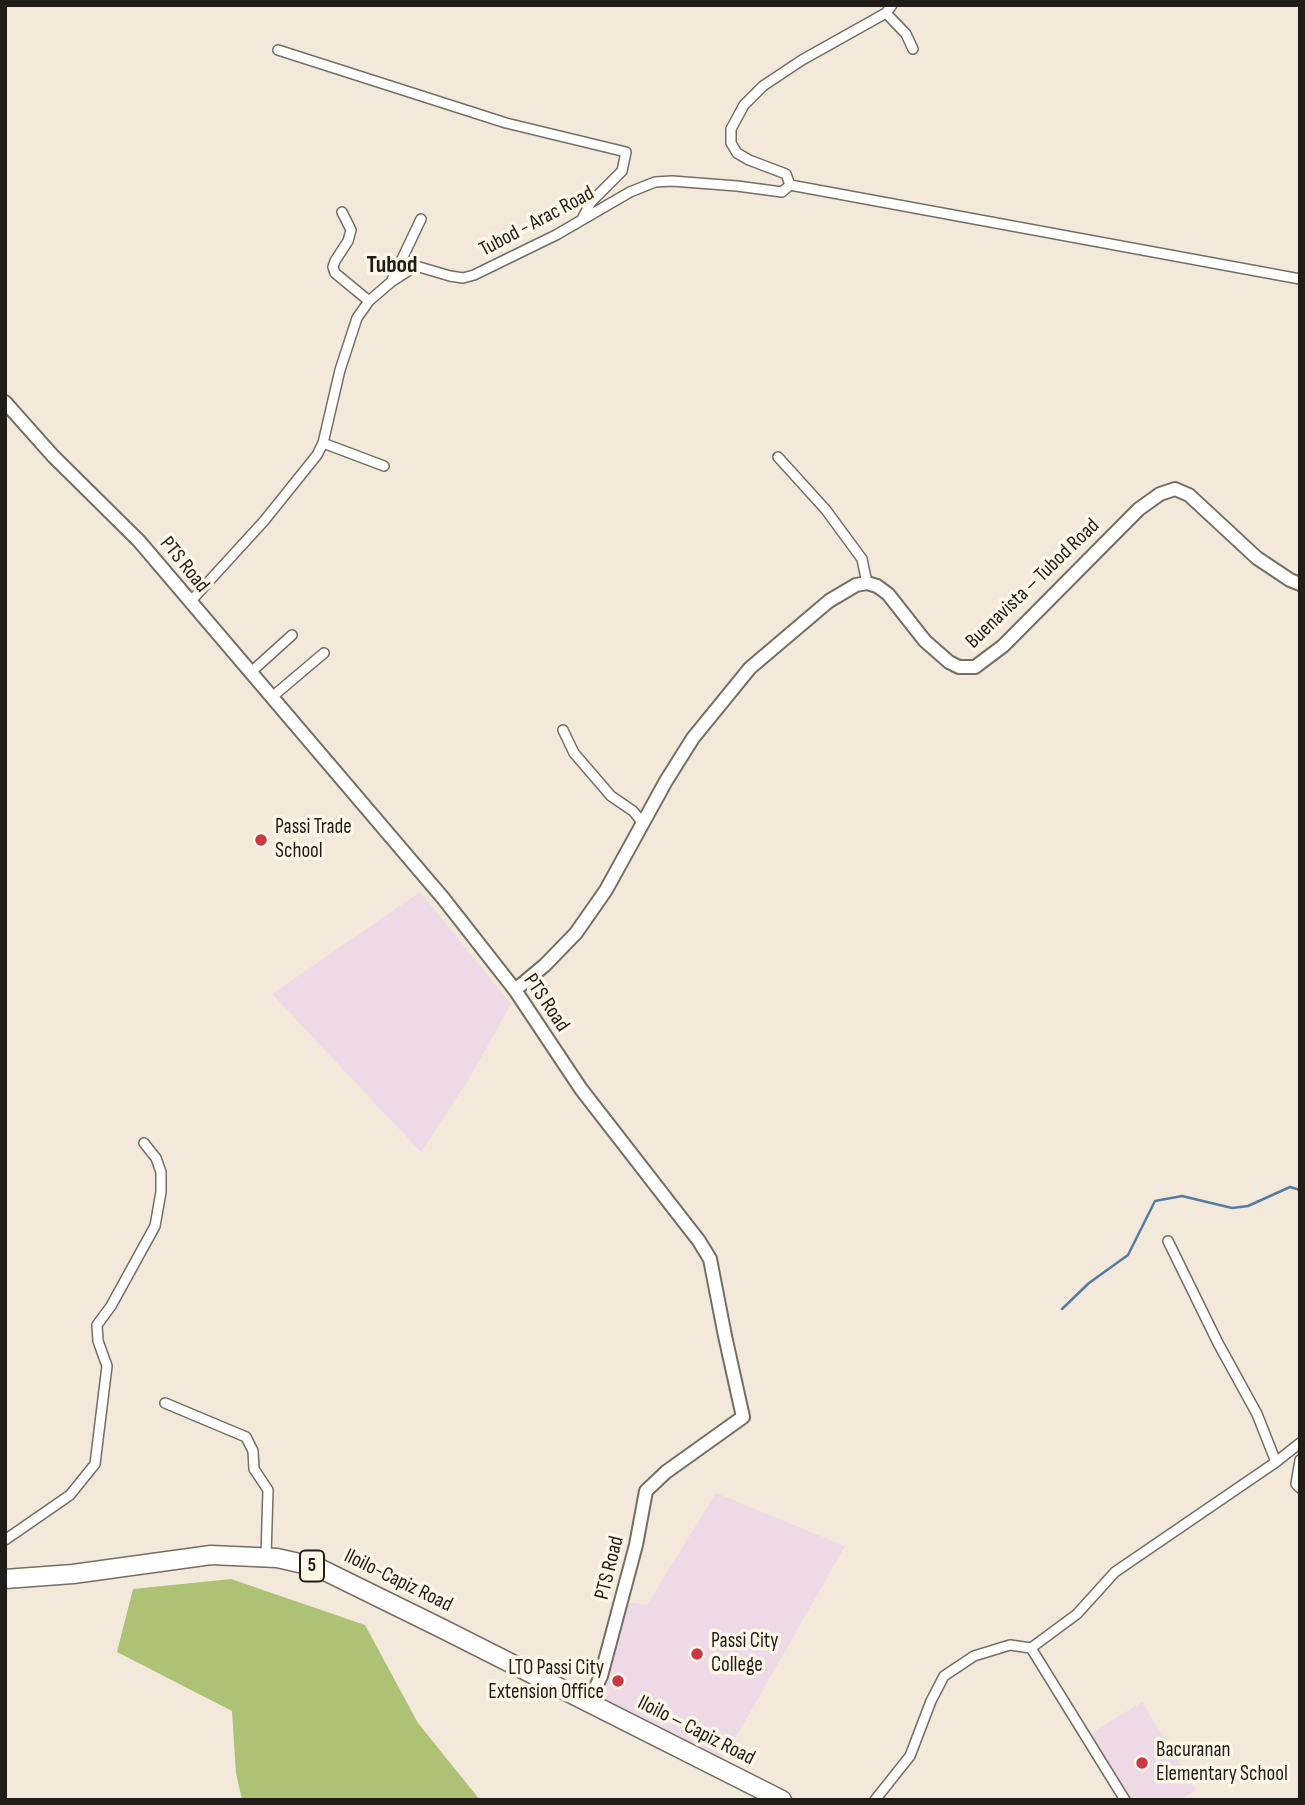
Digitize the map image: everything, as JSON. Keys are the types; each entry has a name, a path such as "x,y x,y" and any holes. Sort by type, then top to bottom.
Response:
{"highway":[{"name":"Iloilo-Capiz Road","path":"5,1579 73,1574 211,1555 266,1557 321,1569 589,1702"},
{"name":"Iloilo – Capiz Road","path":"589,1702 782,1800"}],"main road":[{"name":"PTS Road","path":"5,402 53,456 139,541 443,898 515,990 581,1089 699,1241 710,1259 724,1336 744,1417 666,1472 646,1491 629,1571 601,1676 589,1702"},
{"name":"Buenavista – Tubod Road","path":"867,583 888,594 938,654 959,667 975,667 1003,646 1139,509 1160,494 1175,489 1189,495 1258,558 1300,584"},
{"path":"515,990 545,965 576,933 606,890 642,822 693,738 750,667 830,601 856,585 867,583"}],"street":[{"path":"913,49 889,9 763,86 744,105 731,130 731,143 737,153 749,160 786,174 790,185 1300,279"},
{"path":"278,50 506,123 626,152 622,171 591,202 582,219"},
{"name":"Tubod - Arac Road","path":"190,603 300,479 323,443 349,339 357,318 369,301 391,282 416,266 450,276 463,278 474,275 556,235 630,192 655,183 672,181 782,192 790,185"},
{"path":"342,212 351,230 333,268 335,273 369,301"},
{"path":"391,282 421,219"},
{"path":"323,443 384,466"},
{"path":"778,457 826,510 862,559 867,583"},
{"path":"250,673 292,635"},
{"path":"272,697 324,653"},
{"path":"563,730 574,753 588,771 611,796 633,811 642,822"},
{"path":"5,1540 70,1495 95,1464 107,1366 98,1341 97,1325 111,1306 155,1226 161,1192 161,1172 156,1158 144,1143"},
{"path":"1168,1241 1218,1343 1258,1414 1276,1462"},
{"path":"165,1403 246,1437 253,1451 254,1469 268,1490 266,1557"},
{"path":"875,1800 910,1756 931,1701 944,1676 974,1656 1010,1645 1031,1648 1077,1614 1115,1572 1299,1445"},
{"path":"1300,1460 1296,1484 1300,1488"},
{"path":"1031,1648 1125,1800"}],"shaded area":[{"path":"420,892 511,1004 472,1074 421,1152 272,994"},
{"name":"Passi City College","path":"716,1493 845,1546 720,1765 597,1703 626,1602 647,1605"},
{"name":"Bacuranan Elementary School","path":"1142,1702 1196,1790 1180,1800 1126,1800 1087,1736"}],"green space":[{"path":"231,1579 365,1625 418,1723 480,1800 242,1800 236,1773 232,1711 117,1652 133,1589"}],"waterway":[{"path":"1062,1309 1089,1283 1128,1255 1155,1201 1182,1196 1232,1208 1248,1206 1290,1187 1300,1190"}],"place":[{"name":"Passi Trade School","path":"261,840"},
{"name":"Passi City College","path":"697,1654"},
{"name":"LTO Passi City Extension Office","path":"618,1681"},
{"name":"Bacuranan Elementary School","path":"1142,1763"}],"district":[{"name":"Tubod","path":"392,266"}]}
